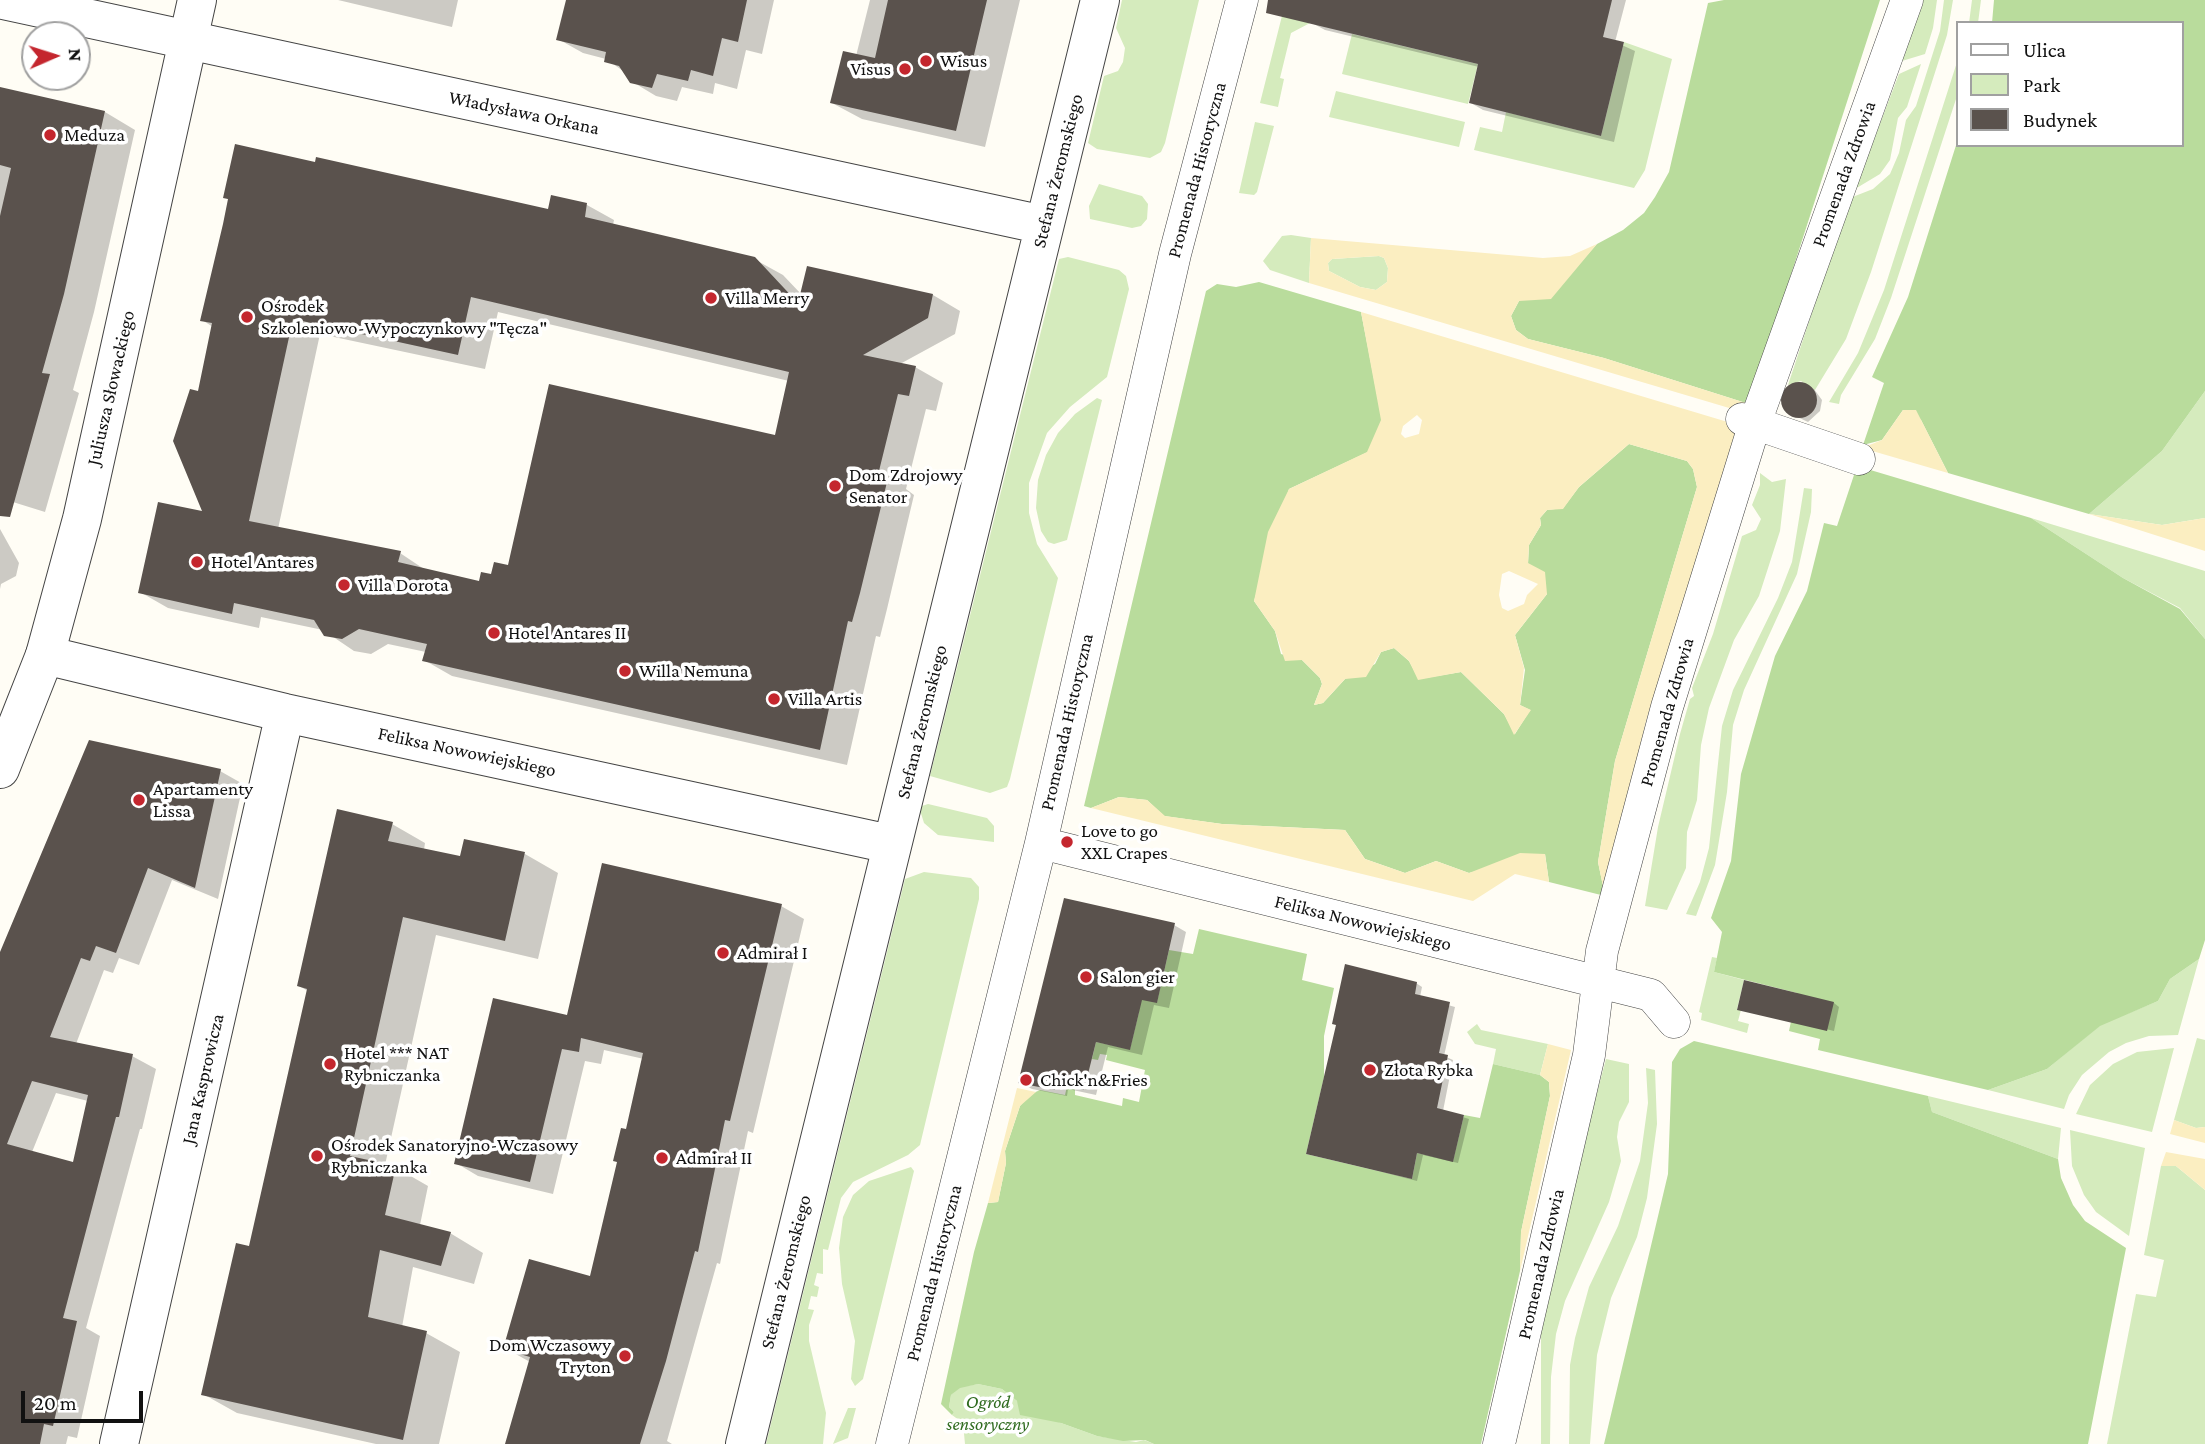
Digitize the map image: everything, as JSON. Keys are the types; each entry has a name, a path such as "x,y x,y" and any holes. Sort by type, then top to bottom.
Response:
{"street":[{"name":"Władysława Orkana","path":"3,0 1044,225"},
{"name":"Juliusza Słowackiego","path":"0,769 45,655 82,519 197,0"},
{"name":"Stefana Żeromskiego","path":"745,1444 890,844 1100,0"},
{"name":"Promenada Historyczna","path":"892,1444 1041,843 1175,254 1242,0"},
{"name":"Promenada Zdrowia","path":"1499,1444 1589,1055 1602,951 1667,707 1749,421 1907,0"},
{"path":"1749,421 1859,460"},
{"name":"Feliksa Nowowiejskiego","path":"45,655 285,713 890,844"},
{"name":"Jana Kasprowicza","path":"120,1444 285,713"},
{"name":"Feliksa Nowowiejskiego","path":"1041,843 1599,980 1651,995 1674,1022"}],"green space":[{"path":"1122,0 1199,0 1165,143 1161,152 1150,158 1097,149 1088,143 1104,76 1118,71 1123,62 1125,48 1116,28"},
{"path":"1286,0 1310,23 1291,33 1280,78 1284,79 1278,107 1260,103"},
{"path":"1724,0 1880,0 1749,404 1604,358 1528,339 1516,330 1511,316 1519,301 1577,266 1597,244 1623,230 1644,213 1655,197 1669,172 1708,3"},
{"path":"1918,0 1937,0 1933,28 1925,54 1902,61"},
{"path":"1944,0 1953,0 1947,35 1871,272 1846,339 1815,390 1801,381 1788,385 1850,198 1873,189 1890,174 1899,153 1906,120 1916,106 1940,31"},
{"path":"1972,0 1981,0 1978,21 1969,21"},
{"path":"1994,0 2205,0 2205,391 2162,451 2089,514 1948,473 1921,420 1903,410 1882,440 1863,445 1884,383 1872,377 1908,297 1956,145 2184,147 2184,21 1992,21"},
{"path":"1352,34 1478,64 1468,104 1342,74"},
{"path":"1624,42 1672,59 1645,170 1634,188 1474,150 1480,127 1502,132 1506,112 1601,136"},
{"path":"1921,64 1907,107 1898,118 1890,160 1880,174 1855,189 1899,74"},
{"path":"1956,65 1956,99 1891,298 1875,339 1841,395 1839,404 1829,402 1858,353 1884,290"},
{"path":"1336,91 1465,122 1459,147 1329,117"},
{"path":"1255,122 1274,126 1254,195 1239,193"},
{"path":"1099,184 1142,196 1148,204 1147,219 1141,226 1132,228 1090,219 1089,206"},
{"path":"1282,236 1311,238 1309,283 1270,270 1263,261"},
{"path":"1068,257 1119,270 1126,276 1129,289 1107,377 1070,407 1047,433 1029,483 1029,513 1037,544 1058,578 1010,779 1007,787 990,793 930,776 1059,259"},
{"path":"1384,258 1388,268 1387,282 1376,290 1360,287 1329,271 1328,263 1332,259"},
{"path":"1259,282 1361,312 1382,420 1368,452 1289,489 1254,601 1275,631 1281,654 1302,660 1320,678 1322,684 1314,705 1323,703 1345,679 1375,664 1381,652 1394,648 1409,661 1419,679 1461,672 1504,714 1515,734 1530,710 1520,705 1525,670 1515,635 1547,594 1528,564 1529,545 1541,525 1540,518 1547,510 1563,508 1579,487 1629,444 1687,461 1693,469 1697,487 1615,761 1598,862 1605,896 1549,882 1545,854 1469,873 1436,861 1405,873 1365,859 1345,830 1222,824 1164,816 1147,800 1119,797 1091,808 1084,806 1206,291 1217,284 1236,287"},
{"path":"2205,391 2205,518 2162,525 2089,514 2162,451"},
{"path":"1097,398 1102,400 1067,540 1054,544 1048,542 1041,531 1036,508 1038,480 1046,455 1058,433 1075,414"},
{"path":"1857,466 2031,518 2123,578 2180,609 2205,639 2205,940 2199,959 2170,979 2158,1001 2100,1026 2047,1069 1988,1090 1818,1050 1820,1039 1789,1031 1797,993 1714,972 1722,932 1711,918 1731,861 1741,774 1775,656 1807,591 1824,523 1837,526"},
{"path":"1760,473 1772,482 1786,479 1780,531 1759,596 1734,640 1709,708 1701,745 1697,800 1687,832 1686,868 1667,910 1645,906 1658,827 1680,734 1690,699 1694,696 1692,688 1713,634 1742,536 1756,530 1761,519 1752,505 1760,485"},
{"path":"1804,488 1812,489 1811,512 1797,574 1744,690 1733,725 1727,792 1715,865 1696,916 1686,914 1700,882 1709,848 1722,726 1733,690 1778,598 1792,562"},
{"path":"2031,518 2205,571 2205,639 2180,608 2123,578"},
{"path":"928,804 987,818 994,826 994,842 938,835 924,823 919,807"},
{"path":"924,872 971,878 979,887 979,899 920,1145 908,1155 853,1182 841,1198 828,1250 823,1249 823,1274 817,1273 814,1285 819,1287 817,1297 811,1296 808,1309 814,1310 809,1325 809,1341 826,1413 823,1444 766,1444 905,879"},
{"path":"1199,929 1307,954 1302,980 1334,988 1324,1036 1324,1077 1306,1154 1412,1179 1417,1153 1453,1161 1464,1115 1480,1118 1493,1064 1540,1075 1549,1082 1550,1096 1521,1232 1520,1271 1481,1444 1154,1444 1145,1440 1123,1441 1097,1436 1061,1423 1020,1415 1017,1401 1002,1389 978,1384 960,1388 951,1395 949,1407 954,1412 952,1415 941,1404 974,1252 988,1203 998,1202 1006,1163 1005,1151 1020,1106 1029,1095 1040,1090 1065,1095 1067,1086 1075,1088 1075,1095 1122,1106 1123,1098 1139,1102 1145,1070 1106,1060 1107,1055 1100,1054 1098,1060 1092,1059 1096,1042 1130,1049 1139,1012 1123,995 1157,1002 1169,950 1193,954"},
{"path":"1712,957 1717,958 1714,972 1744,980 1737,1009 1741,1010 1738,1021 1749,1024 1747,1033 1701,1020 1702,1013 1699,1012"},
{"path":"2199,959 2178,1035 2149,1036 2109,1052 2082,1075 2069,1095 2064,1109 1988,1090 2047,1069 2100,1025 2158,1001 2170,979"},
{"path":"1477,1024 1481,1030 1548,1044 1540,1075 1493,1064 1496,1049 1475,1044 1467,1032"},
{"path":"2197,1038 2205,1040 2205,1127 2196,1128 2174,1120"},
{"path":"1694,1041 1928,1096 1932,1112 2058,1159 2061,1178 2073,1205 2085,1221 2126,1248 2088,1444 1604,1444 1668,1174 1672,1062 1680,1049"},
{"path":"2174,1048 2152,1132 2076,1114 2090,1085 2113,1064 2137,1052"},
{"path":"1606,1059 1629,1064 1629,1102 1619,1122 1617,1137 1621,1161 1609,1202 1565,1301 1556,1334 1551,1377 1550,1444 1541,1444 1541,1331 1581,1153"},
{"path":"1646,1068 1655,1070 1657,1124 1647,1198 1637,1237 1611,1298 1597,1355 1590,1444 1569,1444 1570,1365 1575,1338 1589,1287 1618,1226 1640,1161 1648,1103"},
{"path":"1928,1096 2061,1128 2058,1159 1932,1112"},
{"path":"2070,1130 2145,1148 2129,1236 2096,1212 2084,1195 2072,1166"},
{"path":"2161,1166 2176,1166 2205,1190 2205,1444 2107,1444 2136,1294 2156,1297 2164,1260 2144,1255"},
{"path":"911,1167 914,1171 863,1379 855,1386 851,1379 855,1341 842,1284 839,1248 843,1217 853,1195 869,1181"},
{"name":"Ogród sensoryczny","path":"978,1384 1002,1389 1017,1401 1061,1423 1097,1436 1136,1442 1144,1440 1154,1444 965,1444 963,1423 952,1415 954,1412 949,1407 951,1395 960,1387"},
{"path":"848,1408 856,1408 848,1438 833,1444"}],"sand":[{"path":"1311,238 1543,258 1570,256 1597,244 1551,299 1519,301 1511,316 1516,330 1528,339 1604,358 1749,404 1746,413 1309,283","holes":["1384,258 1388,268 1387,282 1376,290 1360,287 1329,271 1328,263 1332,259"]},
{"path":"1361,312 1741,426 1646,721 1605,896 1598,862 1615,761 1697,487 1693,469 1687,461 1629,444 1579,487 1563,509 1547,510 1540,518 1541,525 1529,545 1528,563 1545,572 1547,594 1515,635 1524,668 1520,705 1531,710 1514,735 1504,714 1461,672 1418,680 1409,661 1394,648 1381,652 1366,677 1345,679 1323,703 1314,705 1322,684 1320,678 1302,660 1285,661 1275,631 1254,601 1268,532 1289,489 1367,452 1381,420","holes":["1417,415 1422,420 1419,434 1405,438 1401,434 1403,426","1509,571 1538,584 1527,595 1524,604 1508,611 1502,608 1499,595 1502,574"]},
{"path":"1903,410 1916,410 1948,473 1862,448 1882,440"},
{"path":"2089,514 2162,525 2205,518 2205,551"},
{"path":"1119,797 1147,800 1165,816 1222,824 1345,830 1365,859 1405,873 1436,861 1469,873 1520,853 1545,854 1549,882 1515,874 1473,901 1091,808"},
{"path":"1548,1044 1571,1050 1520,1271 1521,1232 1550,1096 1549,1082 1540,1075"},
{"path":"1017,1088 1036,1092 1020,1106 1005,1151 1006,1163 998,1202 988,1203"},
{"path":"2174,1120 2196,1128 2205,1127 2205,1143 2170,1134"},
{"path":"2166,1152 2205,1159 2205,1190 2176,1166 2161,1166"}],"building":[{"path":"566,0 747,0 738,42 722,38 713,76 691,70 688,81 657,74 652,88 630,83 619,66 604,62 606,52 556,40"},
{"name":"Visus","path":"888,0 987,0 956,131 830,103 843,51 875,58"},
{"path":"1268,0 1612,0 1603,37 1624,42 1601,136 1469,103 1478,64 1266,13"},
{"path":"0,87 105,111 64,294 42,373 50,374 10,517 0,516 0,216 11,168 0,165"},
{"path":"235,144 315,162 316,157 548,209 551,195 587,203 585,217 755,257 798,303 807,266 933,294 928,318 863,355 916,366 909,396 898,394 878,475 888,478 852,622 848,621 820,750 422,661 427,644 359,629 342,639 324,636 314,620 234,603 232,614 138,593 158,502 202,511 173,441 190,389 198,391 212,323 200,321 228,199 223,198","holes":["471,297 789,372 775,435 549,384 508,565 494,562 491,574 481,572 479,581 398,562 401,551 249,521 293,319 458,355"]},
{"path":"1799,382 1812,387 1817,400 1812,413 1799,418 1786,413 1781,400 1786,387"},
{"path":"89,740 221,769 195,888 148,868 116,953 96,946 90,961 81,958 50,1037 133,1054 119,1117 116,1117 63,1318 77,1321 53,1426 44,1424 40,1444 0,1444 0,952","holes":["32,1081 88,1095 73,1162 7,1144"]},
{"name":"Hotel *** NAT Rybniczanka","path":"337,809 393,822 388,841 460,856 464,839 525,852 505,941 403,917 350,1156 396,1166 385,1215 451,1232 441,1266 380,1250 368,1317 427,1331 403,1440 201,1395 236,1243 249,1246 307,989 297,986"},
{"path":"602,863 782,904 730,1121 725,1120 698,1252 695,1251 666,1361 640,1444 505,1444 530,1357 503,1349 529,1259 590,1276 617,1162 613,1161 621,1128 626,1129 643,1053 581,1038 579,1052 562,1049 530,1182 454,1164 493,998 567,1015"},
{"path":"1064,898 1175,923 1157,1003 1142,1000 1130,1050 1096,1042 1084,1090 1056,1083 1055,1090 1018,1083"},
{"path":"1345,964 1417,982 1415,994 1450,1002 1439,1053 1448,1055 1437,1108 1464,1115 1453,1162 1417,1153 1412,1179 1306,1154 1336,1025 1332,1024"},
{"path":"1744,980 1834,1002 1827,1031 1737,1010"}],"place":[{"name":"Wisus","path":"926,61"},
{"name":"Visus","path":"905,69"},
{"name":"Meduza","path":"50,135"},
{"name":"Villa Merry","path":"711,298"},
{"name":"Ośrodek Szkoleniowo-Wypoczynkowy \"Tęcza\"","path":"247,317"},
{"name":"Dom Zdrojowy Senator","path":"835,486"},
{"name":"Hotel Antares","path":"197,562"},
{"name":"Villa Dorota","path":"344,585"},
{"name":"Hotel Antares II","path":"494,633"},
{"name":"Willa Nemuna","path":"625,671"},
{"name":"Villa Artis","path":"774,699"},
{"name":"Apartamenty Lissa","path":"139,800"},
{"name":"Love to go XXL Crapes","path":"1067,842"},
{"name":"Admirał I","path":"723,953"},
{"name":"Salon gier","path":"1086,977"},
{"name":"Hotel *** NAT Rybniczanka","path":"330,1064"},
{"name":"Złota Rybka","path":"1370,1070"},
{"name":"Chick'n&Fries","path":"1026,1080"},
{"name":"Ośrodek Sanatoryjno-Wczasowy Rybniczanka","path":"317,1156"},
{"name":"Admirał II","path":"662,1158"},
{"name":"Dom Wczasowy Tryton","path":"625,1356"}]}
